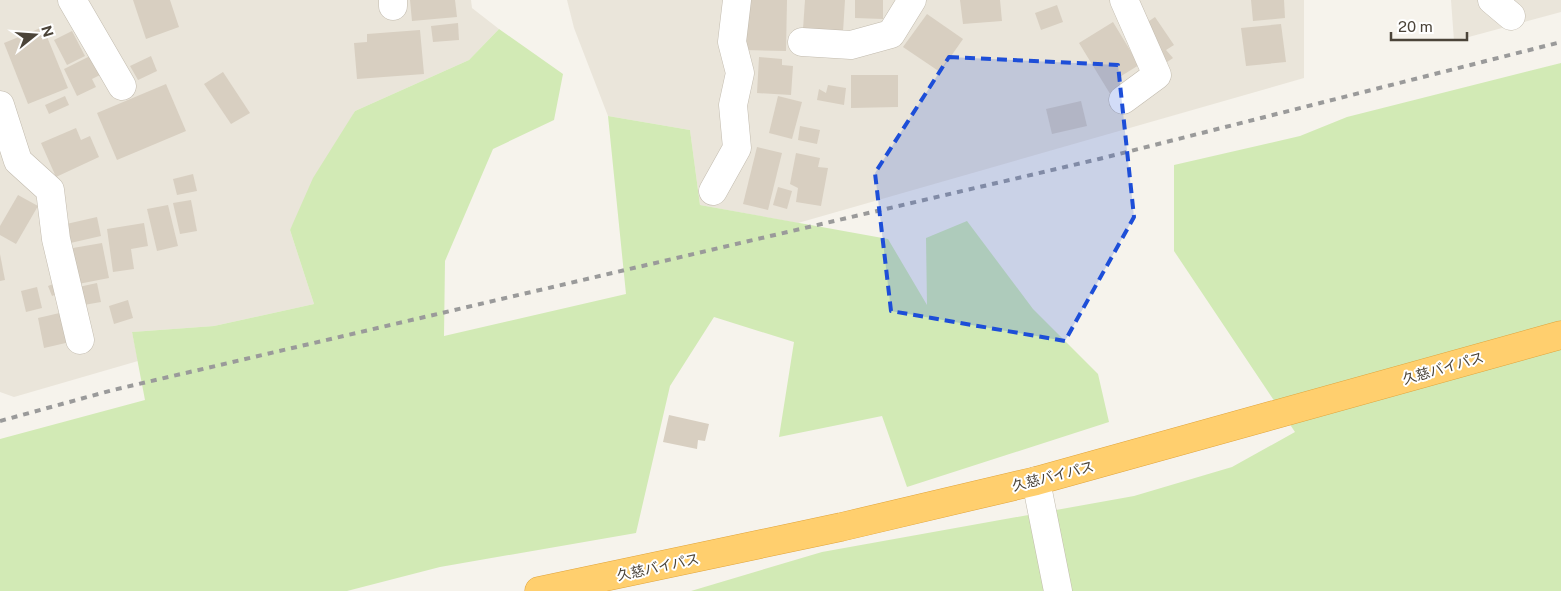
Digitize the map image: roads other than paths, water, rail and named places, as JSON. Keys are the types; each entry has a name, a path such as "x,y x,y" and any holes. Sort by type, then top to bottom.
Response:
{"highway":[{"name":"久慈バイパス","path":"538,591 727,552 1036,482 1561,335"}],"street":[{"path":"72,0 122,86"},
{"path":"713,191 738,148 733,105 740,72 732,42 736,0"},
{"path":"802,42 851,45 891,34 912,0"},
{"path":"1123,100 1157,75 1124,0"},
{"path":"0,105 7,156 18,161 50,190 56,239 80,340"},
{"path":"1036,482 1058,591"}],"railway":[{"path":"0,421 113,390 1099,159 1561,42"}]}
